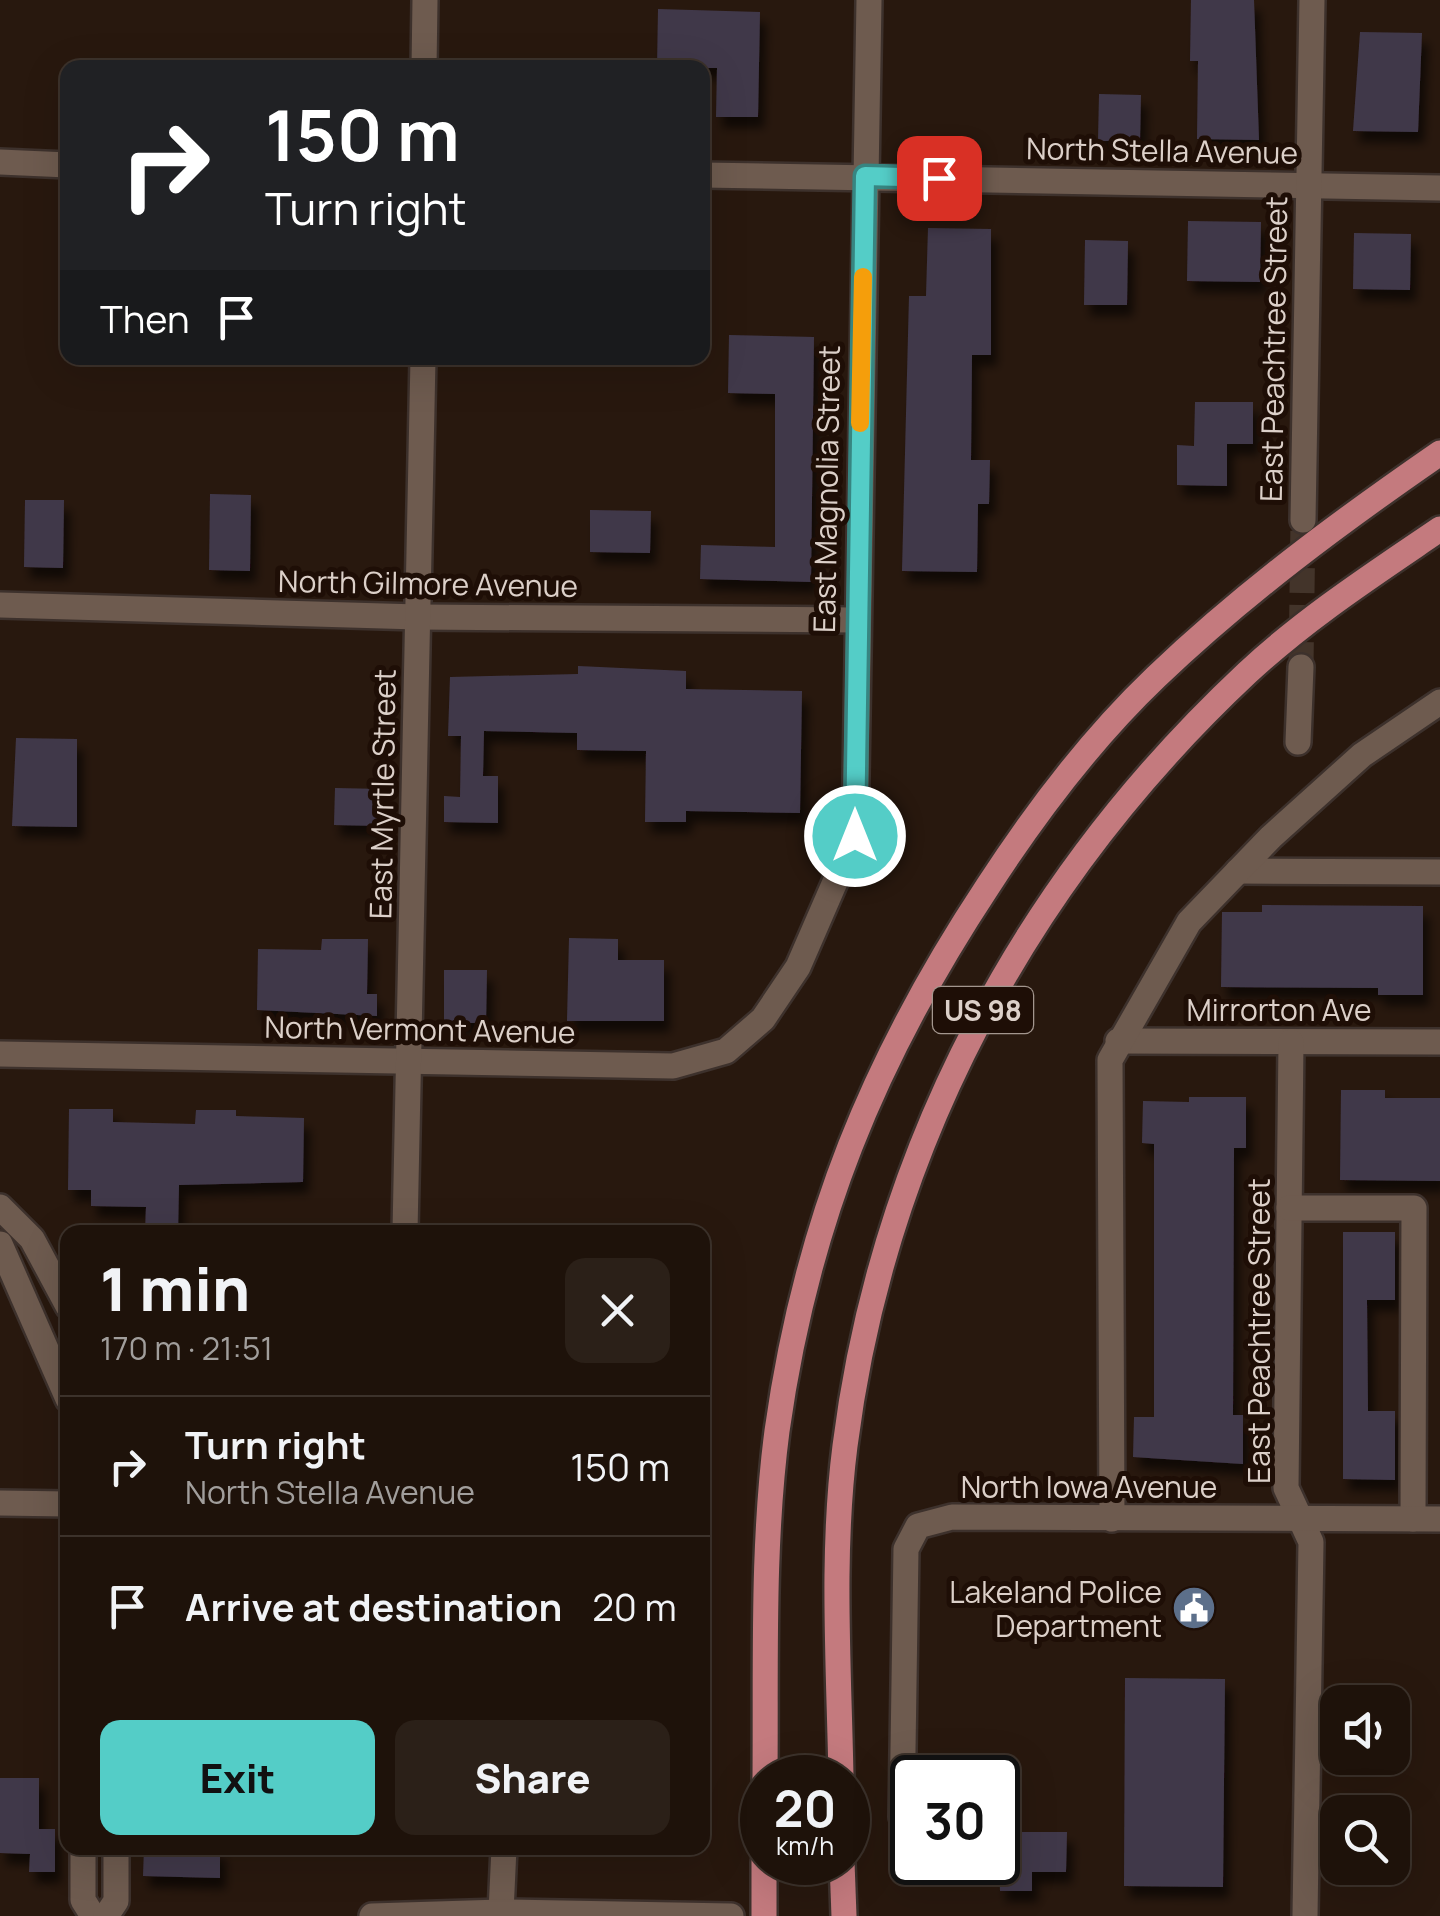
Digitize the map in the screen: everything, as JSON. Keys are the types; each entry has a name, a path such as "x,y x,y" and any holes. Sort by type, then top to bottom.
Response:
{"main road":[{"name":"US 98","path":"765,1755 770,1494 782,1399 811,1259 834,1183 874,1083 913,1007 1022,834 1130,706 1228,612 1300,552 1440,453"},
{"name":"US 98","path":"841,1755 837,1543 855,1376 880,1266 907,1177 947,1082 1042,909 1101,829 1170,749 1249,672 1328,606 1440,528"},
{"path":"764,1885 764,1916"},
{"path":"843,1885 844,1916"}],"street":[{"path":"424,60 425,0"},
{"name":"East Magnolia Street","path":"798,967 855,836 868,0"},
{"name":"East Peachtree Street","path":"1303,520 1312,0"},
{"path":"0,162 60,165"},
{"name":"North Stella Avenue","path":"710,175 1440,188"},
{"name":"East Myrtle Street","path":"405,1225 422,365"},
{"name":"North Gilmore Avenue","path":"0,605 418,616 856,620"},
{"path":"1298,742 1301,667"},
{"path":"1112,1519 1114,1210 1110,1060 1189,922 1362,755 1440,702"},
{"path":"1238,871 1440,872"},
{"name":"North Vermont Avenue","path":"0,1054 674,1066 726,1051 763,1019 798,967"},
{"name":"Mirrorton Ave","path":"1118,1041 1440,1042"},
{"name":"East Peachtree Street","path":"1291,1042 1286,1488 1311,1542 1305,1916"},
{"path":"0,1207 32,1239 60,1291"},
{"path":"1290,1208 1414,1208 1413,1519"},
{"path":"0,1244 60,1381"},
{"path":"0,1503 60,1504"},
{"name":"North Iowa Avenue","path":"903,1755 906,1549 918,1526 952,1517 1440,1519"},
{"path":"83,1855 83,1900 93,1916"},
{"path":"106,1916 116,1901 116,1855"},
{"path":"501,1912 504,1855"},
{"path":"372,1916 501,1912 732,1916"}],"building":[{"path":"1191,0 1254,0 1259,140 1197,139 1198,61 1190,61"},
{"path":"658,9 760,12 758,117 716,117 717,68 710,68 710,60 657,60"},
{"path":"1360,32 1422,33 1418,132 1353,131"},
{"path":"1099,94 1141,95 1140,141 1098,141"},
{"path":"1188,221 1261,222 1260,282 1187,281"},
{"path":"928,228 991,229 991,355 972,355 971,460 990,460 989,504 978,504 977,572 902,571 909,296 926,296"},
{"path":"1354,233 1411,234 1410,290 1353,289"},
{"path":"1085,240 1128,241 1127,305 1084,305"},
{"path":"729,335 814,337 811,582 700,579 701,545 775,547 775,394 728,393"},
{"path":"1195,402 1253,402 1253,444 1227,444 1227,486 1177,485 1177,445 1194,446"},
{"path":"210,494 251,495 250,571 209,570"},
{"path":"25,500 64,500 63,568 24,567"},
{"path":"590,510 651,511 650,553 590,552"},
{"path":"578,666 686,671 686,689 802,691 800,813 686,811 686,822 645,822 646,751 577,750 577,733 484,731 483,776 498,776 498,823 444,822 444,796 460,797 461,736 448,736 450,677 578,674"},
{"path":"16,738 77,739 77,827 12,826"},
{"path":"335,788 383,789 382,826 334,825"},
{"path":"1262,905 1423,906 1423,995 1378,995 1378,988 1221,987 1222,912 1262,912"},
{"path":"569,938 618,939 618,960 664,960 664,1021 567,1021"},
{"path":"322,939 368,939 367,994 377,994 377,1016 257,1010 258,949 321,950"},
{"path":"444,970 487,970 486,1023 444,1023"},
{"path":"1341,1090 1385,1090 1385,1098 1440,1098 1440,1181 1340,1180"},
{"path":"1189,1097 1246,1097 1246,1148 1234,1148 1233,1415 1243,1415 1243,1464 1133,1457 1134,1417 1154,1417 1154,1144 1142,1143 1143,1101 1189,1102"},
{"path":"69,1109 113,1109 113,1122 195,1124 196,1110 236,1110 236,1116 304,1118 303,1182 179,1185 178,1225 145,1225 146,1207 91,1206 91,1190 68,1190"},
{"path":"1343,1232 1395,1232 1395,1300 1367,1300 1368,1411 1395,1411 1395,1480 1343,1479"},
{"path":"1125,1678 1225,1679 1223,1887 1124,1886"},
{"path":"0,1778 39,1778 39,1829 55,1829 55,1872 29,1872 30,1854 0,1853"},
{"path":"1020,1832 1067,1832 1066,1872 1032,1872 1032,1891 1000,1891 1000,1885 1020,1885"},
{"path":"144,1855 220,1855 220,1878 143,1876"}],"tunnel":[{"path":"1301,667 1303,520"}],"slow traffic":[{"path":"860,423 863,277"}],"place":[{"name":"Lakeland Police Department","path":"1194,1608"}],"route":[{"path":"855,836 865,176 939,178"}]}
